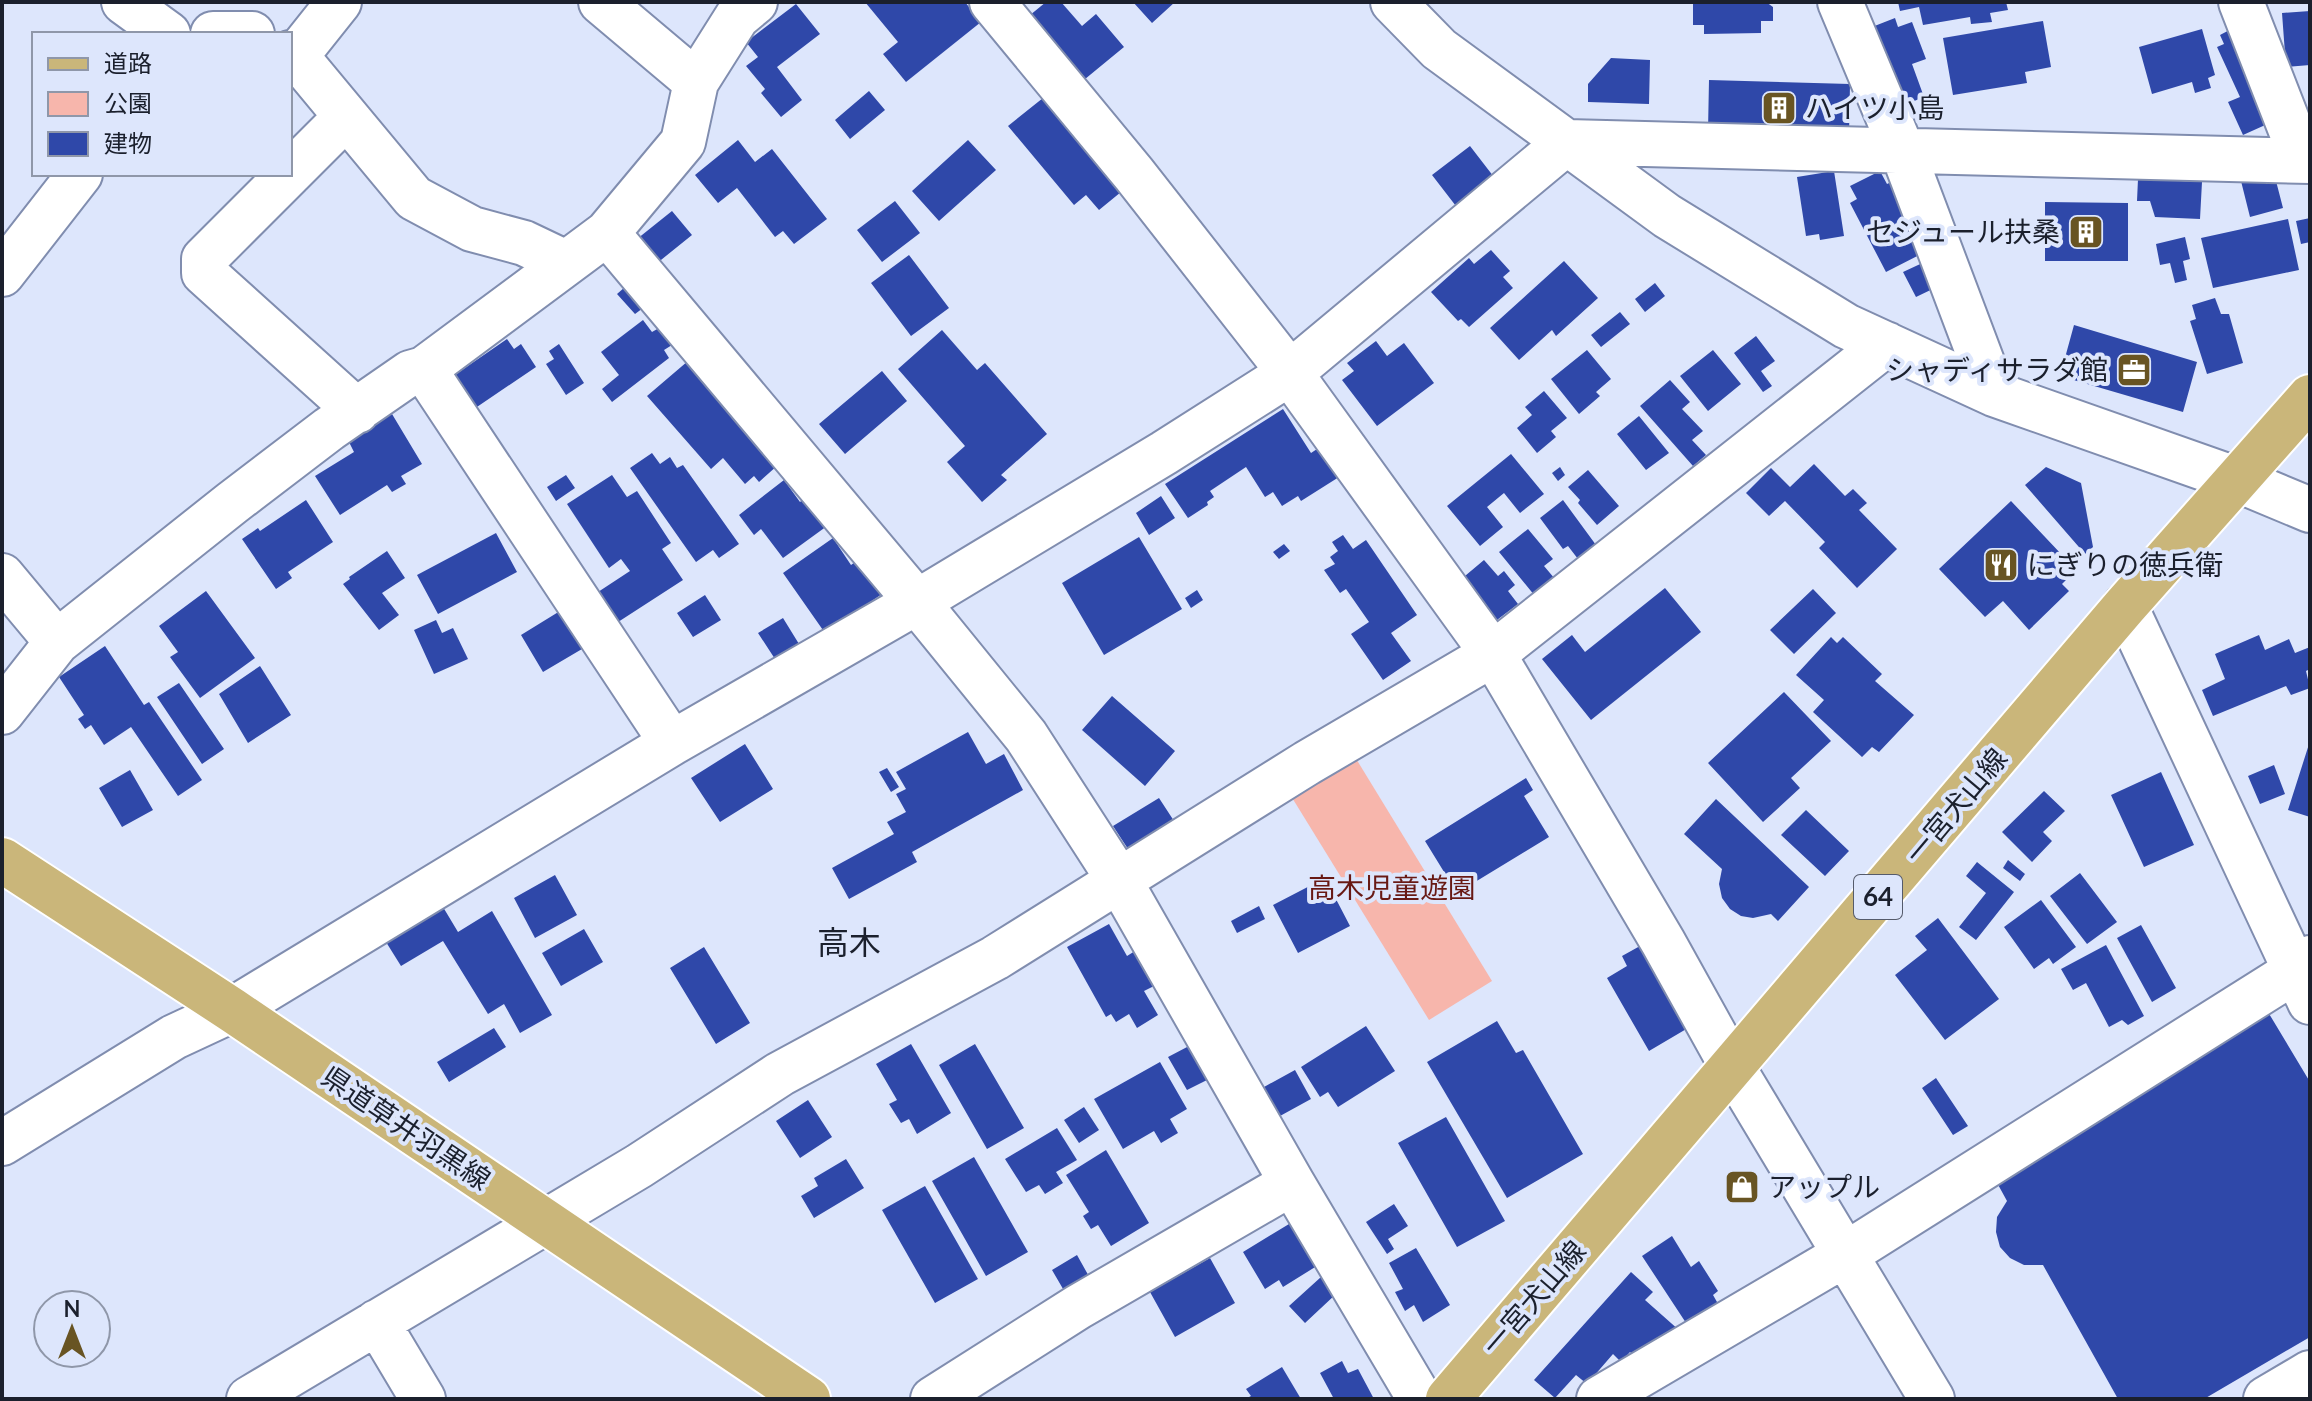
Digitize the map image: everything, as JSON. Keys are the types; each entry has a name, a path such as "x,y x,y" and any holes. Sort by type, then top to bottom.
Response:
{"main road":[{"name":"一宮犬山線","path":"1448,1399 2125,606 2310,397"},
{"name":"県道草井羽黒線","path":"2,860 216,1000 808,1399"}],"street":[{"path":"124,2 165,32"},
{"path":"339,2 293,55 414,198 472,229 524,243 566,263"},
{"path":"601,2 696,82"},
{"path":"2,712 57,642 232,503 410,373 424,369 607,233 683,142 696,82 737,17 755,2"},
{"path":"992,2 1134,174 1290,373 1493,654 1663,942 1733,1068 1932,1399"},
{"path":"1393,2 1439,49 1667,216 1846,326 1994,394 2238,480 2310,510"},
{"path":"1840,2 1902,150 1994,394"},
{"path":"2,1143 174,1037 216,1000 917,602 1290,373 1567,142 2307,161 2241,2"},
{"path":"292,172 346,117"},
{"path":"2,274 78,176"},
{"path":"288,176 204,259 204,273 357,411"},
{"path":"607,233 1026,736 1119,880 1420,1399"},
{"path":"249,1399 639,1166 780,1074 995,958 1307,763 1493,654 1886,344"},
{"path":"424,369 672,743"},
{"path":"2,576 57,642"},
{"path":"1599,1399 2305,977 2125,606"},
{"path":"933,1399 1078,1307 1292,1183"},
{"path":"377,1322 423,1399"},
{"path":"2266,1399 2310,1373"}],"green space":[{"name":"高木児童遊園","path":"1355,757 1492,981 1429,1020 1291,796"}],"building":[{"path":"865,2 965,2 981,22 906,82 883,54 898,42"},
{"path":"1046,2 1061,2 1082,26 1096,14 1124,47 1079,84 1024,20"},
{"path":"1133,2 1175,2 1152,23"},
{"path":"1693,2 1766,2 1773,7 1773,21 1761,21 1761,33 1704,34 1704,25 1693,25"},
{"path":"1898,2 2006,2 2008,10 1990,13 1992,22 1971,24 1970,17 1923,25 1919,7 1900,11"},
{"path":"796,4 820,34 777,67 802,100 781,117 761,93 765,89 746,66 758,57 746,42"},
{"path":"2310,11 2310,65 2286,67 2282,13"},
{"path":"1895,18 1898,27 1912,22 1926,59 1912,64 1924,97 1902,106 1872,27"},
{"path":"2043,21 2051,67 2025,72 2027,83 1953,95 1943,38"},
{"path":"2239,25 2283,117 2243,135 2228,102 2240,97 2217,47 2224,44 2220,35"},
{"path":"2202,29 2215,75 2208,78 2211,88 2195,93 2192,82 2152,94 2139,47"},
{"path":"1611,58 1650,60 1649,104 1588,102 1588,84"},
{"name":"ハイツ小島","path":"1709,80 1850,84 1849,135 1708,131"},
{"path":"869,91 885,110 850,139 835,120"},
{"path":"1043,98 1121,192 1099,210 1086,195 1074,205 1008,126"},
{"path":"738,140 755,162 772,149 827,219 794,244 783,231 775,237 737,188 718,203 695,175"},
{"path":"968,140 996,170 939,221 912,191"},
{"path":"1470,146 1497,181 1459,210 1432,175"},
{"path":"1834,171 1844,236 1820,240 1819,234 1806,236 1797,177"},
{"path":"1880,171 1887,184 1896,180 1931,249 1886,272 1850,203 1857,199 1850,186"},
{"path":"2265,175 2266,184 2276,181 2283,208 2250,217 2241,181"},
{"path":"2138,179 2202,182 2200,219 2155,217 2150,201 2137,201"},
{"path":"895,201 920,233 882,262 857,230"},
{"name":"セジュール扶桑","path":"2045,202 2128,203 2128,261 2045,261"},
{"path":"672,211 692,235 656,264 637,239"},
{"path":"2310,218 2310,242 2301,244 2296,221"},
{"path":"2288,219 2299,270 2213,288 2201,238"},
{"path":"2185,237 2190,259 2183,261 2187,280 2175,283 2170,263 2160,265 2156,244"},
{"path":"1491,250 1510,271 1503,277 1513,288 1469,327 1461,319 1458,321 1431,292 1469,258 1474,264"},
{"path":"909,255 949,308 911,336 871,283"},
{"path":"1931,259 1943,284 1916,297 1903,272"},
{"path":"1564,261 1598,298 1556,336 1552,330 1519,360 1490,328"},
{"path":"1655,283 1665,296 1645,312 1635,299"},
{"path":"625,287 643,308 635,314 617,294"},
{"path":"2215,298 2221,314 2229,314 2243,363 2207,374 2190,321 2196,319 2192,305"},
{"path":"1620,312 1630,324 1601,347 1591,335"},
{"path":"643,320 652,332 659,328 672,345 664,350 669,358 612,402 602,389 619,375 601,352"},
{"path":"2074,325 2197,362 2183,412 2060,376"},
{"path":"942,330 977,370 985,363 1047,434 1001,475 1007,480 982,502 947,462 965,446 898,369"},
{"path":"1756,336 1775,361 1761,371 1772,386 1763,392 1734,353"},
{"path":"507,339 514,349 521,344 536,367 471,411 449,379"},
{"path":"1376,341 1387,356 1404,343 1434,383 1377,426 1342,380 1354,371 1347,363"},
{"path":"559,344 584,383 566,395 546,364 554,359 549,351"},
{"path":"1587,350 1611,379 1596,392 1600,396 1579,414 1551,379"},
{"path":"1713,350 1741,384 1708,411 1680,376"},
{"path":"688,361 778,465 759,482 754,476 745,484 723,458 711,469 647,396"},
{"path":"882,371 907,401 845,454 819,424"},
{"path":"1670,380 1690,402 1682,409 1703,431 1692,440 1706,455 1693,466 1640,406"},
{"path":"1544,391 1567,418 1551,431 1556,437 1537,453 1517,428 1532,415 1525,407"},
{"path":"1283,409 1311,453 1320,447 1339,477 1301,501 1298,496 1282,506 1273,492 1265,497 1246,467 1210,491 1214,497 1207,502 1208,505 1188,518 1165,484"},
{"path":"392,414 422,464 401,476 406,484 392,492 387,485 340,515 315,476 354,452 348,440"},
{"path":"1639,416 1669,453 1646,470 1617,434"},
{"path":"652,453 660,464 670,457 677,468 683,465 739,544 719,558 713,550 696,562 630,468"},
{"path":"1511,454 1544,494 1520,513 1504,493 1487,507 1503,527 1480,546 1447,506"},
{"path":"1814,464 1845,496 1853,489 1867,503 1859,510 1897,549 1857,588 1819,548 1825,542 1785,501 1769,516 1746,493 1771,468 1790,487"},
{"path":"1560,467 1565,475 1558,481 1552,473"},
{"path":"2046,467 2081,483 2093,547 2085,554 2025,485"},
{"path":"1588,470 1619,506 1597,525 1568,487"},
{"path":"566,475 575,488 556,501 547,487"},
{"path":"612,475 627,497 637,491 671,543 662,549 683,580 615,624 595,594 630,571 621,559 609,568 567,504"},
{"path":"784,480 800,502 805,498 827,526 783,558 761,529 754,535 739,515"},
{"path":"1161,496 1175,518 1149,535 1136,513"},
{"path":"306,500 333,542 288,572 292,578 276,589 242,539 258,528 260,531"},
{"path":"1563,500 1596,545 1578,559 1568,546 1563,549 1540,518"},
{"name":"にぎりの徳兵衛","path":"2011,501 2063,556 2057,561 2070,576 2062,584 2069,591 2029,630 2003,601 1985,617 1939,569"},
{"path":"1528,529 1553,559 1544,566 1555,579 1535,596 1499,552"},
{"path":"496,533 517,572 438,614 417,575"},
{"path":"1343,535 1353,549 1366,540 1417,615 1391,633 1411,661 1383,680 1351,634 1369,622 1346,589 1340,593 1324,570 1335,564 1330,557 1338,551 1332,542"},
{"path":"1139,537 1182,609 1104,655 1062,583"},
{"path":"833,538 851,565 858,560 882,594 825,633 783,573"},
{"path":"1284,544 1290,551 1279,559 1273,552"},
{"path":"387,551 405,578 382,593 399,615 379,630 343,584"},
{"path":"1484,560 1498,576 1504,571 1515,585 1508,591 1518,604 1493,623 1459,581"},
{"path":"1665,588 1701,632 1591,720 1542,659 1572,635 1585,652"},
{"path":"1813,589 1836,613 1794,654 1770,630"},
{"path":"1197,590 1203,600 1191,608 1185,598"},
{"path":"206,591 255,658 200,698 170,657 178,652 159,626"},
{"path":"705,595 721,620 693,637 677,613"},
{"path":"560,611 582,649 543,672 521,635"},
{"path":"783,618 799,644 775,659 758,633"},
{"path":"436,620 442,633 453,628 468,659 434,674 414,630"},
{"path":"2259,635 2265,650 2289,639 2295,653 2310,647 2310,669 2306,671 2310,688 2291,695 2286,686 2213,716 2202,690 2225,679 2215,654"},
{"path":"1831,637 1837,643 1843,637 1882,674 1875,681 1914,715 1879,752 1872,747 1862,757 1813,712 1824,700 1796,675"},
{"path":"105,646 144,705 149,702 202,780 178,796 131,727 104,745 91,725 85,729 78,719 84,715 59,677"},
{"path":"260,666 291,715 248,743 219,694"},
{"path":"179,683 224,749 202,764 157,697"},
{"path":"1784,692 1831,741 1791,778 1800,788 1763,822 1708,763"},
{"path":"1112,696 1175,751 1145,786 1082,730"},
{"path":"968,732 986,764 1004,754 1023,790 912,852 917,862 849,899 832,868 894,834 887,822 906,812 896,794 906,789 896,772"},
{"path":"2310,741 2310,817 2288,810"},
{"path":"745,744 773,789 720,822 691,778"},
{"path":"2274,765 2285,794 2260,804 2248,776"},
{"path":"887,768 899,787 891,792 879,772"},
{"path":"130,770 153,810 122,827 99,788"},
{"path":"2161,772 2194,845 2144,867 2111,795"},
{"path":"1526,778 1533,790 1524,796 1549,837 1457,893 1425,841"},
{"path":"2044,791 2065,811 2043,832 2052,841 2032,862 2002,832"},
{"path":"1159,798 1174,821 1128,849 1113,826"},
{"path":"1716,799 1809,887 1778,921 1771,914 1753,918 1741,916 1730,909 1722,898 1719,884 1722,869 1684,834"},
{"path":"1806,810 1849,851 1825,876 1781,835"},
{"path":"2008,860 2025,874 2020,881 2003,868"},
{"path":"1977,862 2014,892 1976,940 1959,927 1986,893 1966,876"},
{"path":"2080,873 2117,922 2087,944 2050,896"},
{"path":"555,875 577,915 535,938 514,898"},
{"path":"1325,878 1350,926 1298,953 1273,905"},
{"path":"2041,900 2076,947 2053,964 2049,958 2034,969 2004,927"},
{"path":"1259,906 1265,919 1237,933 1231,921"},
{"path":"443,907 458,932 492,911 552,1015 520,1033 504,1004 488,1014 443,941 401,966 386,942"},
{"path":"1938,918 1999,999 1945,1040 1895,975 1927,950 1915,936"},
{"path":"1109,924 1127,956 1135,951 1154,986 1144,991 1158,1015 1137,1028 1129,1014 1116,1022 1111,1014 1106,1017 1067,947"},
{"path":"2141,925 2176,988 2152,1002 2117,938"},
{"path":"584,929 603,962 561,986 542,953"},
{"path":"2106,945 2144,1016 2128,1025 2122,1020 2109,1027 2086,983 2073,990 2061,969"},
{"path":"1640,946 1688,1028 1649,1051 1607,978 1627,966 1622,956"},
{"path":"704,947 750,1023 716,1044 670,968"},
{"path":"2268,1012 2310,1082 2310,1337 2204,1399 2118,1399 2043,1265 2024,1265 2010,1258 2000,1247 1996,1232 1997,1217 2007,1201 1990,1170"},
{"path":"1497,1021 1516,1053 1523,1050 1583,1154 1507,1198 1427,1062"},
{"path":"1366,1026 1395,1071 1338,1107 1328,1092 1320,1097 1301,1067"},
{"path":"494,1028 506,1047 449,1082 437,1062"},
{"path":"911,1044 951,1113 917,1134 909,1119 901,1123 889,1104 897,1100 876,1064"},
{"path":"975,1044 1024,1128 987,1149 939,1065"},
{"path":"1189,1046 1207,1080 1187,1090 1168,1057"},
{"path":"1160,1062 1187,1109 1170,1119 1178,1133 1161,1143 1154,1131 1123,1149 1094,1099"},
{"path":"1295,1070 1311,1099 1280,1116 1264,1087"},
{"path":"1936,1078 1968,1126 1953,1135 1922,1088"},
{"path":"808,1100 832,1137 800,1158 776,1121"},
{"path":"1084,1107 1099,1130 1079,1143 1064,1120"},
{"path":"1446,1117 1505,1221 1457,1247 1398,1143"},
{"path":"1057,1128 1077,1160 1056,1172 1063,1183 1045,1194 1039,1185 1026,1192 1005,1159"},
{"path":"1106,1150 1149,1223 1111,1246 1098,1225 1091,1229 1083,1216 1089,1212 1066,1175"},
{"path":"974,1157 1028,1252 986,1276 932,1181"},
{"path":"846,1159 864,1188 814,1218 801,1196 818,1186 814,1178"},
{"path":"925,1186 978,1279 935,1303 882,1210"},
{"path":"1394,1204 1408,1226 1388,1239 1394,1249 1387,1254 1366,1222"},
{"path":"1294,1221 1320,1264 1283,1287 1279,1280 1265,1289 1243,1252"},
{"path":"1672,1236 1691,1267 1699,1261 1718,1291 1713,1295 1721,1309 1690,1329 1642,1256"},
{"path":"1416,1248 1450,1305 1423,1322 1414,1305 1405,1311 1395,1292 1403,1289 1389,1263"},
{"path":"1077,1255 1091,1280 1066,1294 1052,1270"},
{"path":"1210,1258 1235,1303 1175,1337 1150,1292"},
{"path":"1631,1272 1653,1292 1645,1300 1680,1331 1635,1357 1630,1352 1621,1362 1613,1354 1587,1384 1576,1375 1555,1398 1534,1380"},
{"path":"1321,1277 1336,1294 1305,1323 1289,1306"},
{"path":"1342,1361 1348,1373 1358,1369 1374,1399 1334,1399 1320,1373"},
{"path":"1282,1367 1301,1399 1245,1399 1251,1396 1246,1389"}],"place":[{"name":"ハイツ小島","path":"1779,108"},
{"name":"セジュール扶桑","path":"2086,232"},
{"name":"シャディサラダ館","path":"2134,370"},
{"name":"にぎりの徳兵衛","path":"2001,565"},
{"name":"アップル","path":"1742,1187"}],"district":[{"name":"高木","path":"849,943"}]}
